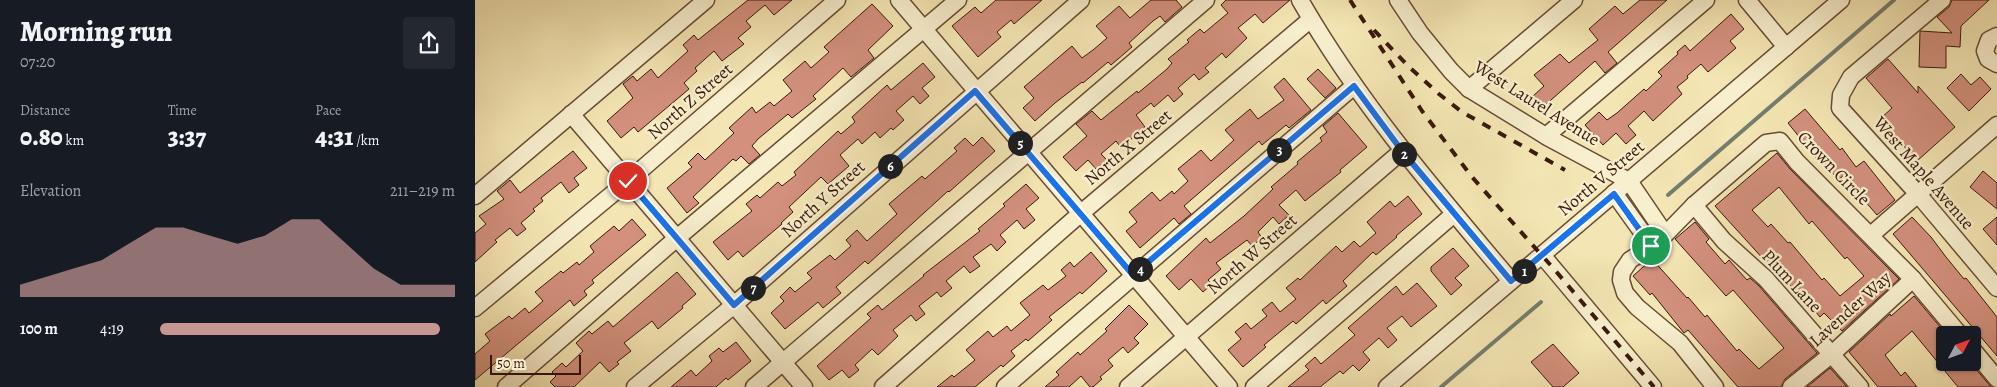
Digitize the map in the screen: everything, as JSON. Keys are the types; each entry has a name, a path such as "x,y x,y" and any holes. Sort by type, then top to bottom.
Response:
{"street":[{"path":"475,196 706,0"},
{"name":"North Z Street","path":"475,308 628,181 837,0"},
{"path":"899,0 1229,387"},
{"path":"506,387 677,238 958,0"},
{"name":"North Y Street","path":"635,387 734,305 975,91 1081,0"},
{"path":"754,387 1206,0"},
{"path":"1300,0 1354,86 1402,151 1511,281"},
{"name":"West Laurel Avenue","path":"1398,0 1420,33 1451,71 1469,89 1546,136 1629,182"},
{"path":"1469,89 1574,0"},
{"path":"1546,136 1706,0"},
{"path":"1747,0 1786,47"},
{"name":"North V Street","path":"1387,387 1841,0"},
{"name":"West Maple Avenue","path":"1942,0 1851,77 1841,94 1840,108 1917,193 1997,288"},
{"name":"North X Street","path":"883,387 1080,214 1311,19"},
{"path":"1997,36 1989,40 1985,51 1988,59 1997,64"},
{"path":"1005,387 1354,86"},
{"path":"571,114 804,387"},
{"path":"1871,234 1997,125"},
{"name":"Crown Circle","path":"1715,387 1680,343 1637,307 1622,288 1622,272 1630,260 1665,234 1693,204 1766,143 1780,141 1797,162 1871,234 1913,279 1952,326"},
{"name":"North W Street","path":"1128,387 1402,151"},
{"path":"1629,182 1665,234"},
{"path":"1614,194 1651,246"},
{"name":"Plum Lane","path":"1693,204 1724,241 1766,279 1860,387"},
{"path":"1254,387 1454,214"},
{"path":"1542,255 1653,387"},
{"name":"Lavender Way","path":"1791,387 1832,354 1913,279"},
{"path":"1981,360 1997,379"}],"building":[{"path":"748,0 792,0 774,15 765,5 746,21 751,27 738,38 744,44 722,61 714,51 695,68 697,71 684,83 689,89 638,132 634,127 621,138 607,121 633,98 623,84 633,76 637,81 651,69 658,78 688,51 683,45 694,35 698,40"},
{"path":"996,0 1042,0 1014,24 1011,20 997,32 1001,37 978,57 952,26 975,7 981,13"},
{"path":"1151,0 1176,0 1182,7 1165,22 1160,16 1153,21 1129,43 1132,47 1111,65 1108,62 1035,121 1023,108 1034,98 1024,87 1072,46 1082,58 1093,50 1107,38 1096,26 1119,6 1130,18"},
{"path":"1226,0 1290,0 1263,23 1255,14 1238,28 1247,38 1226,58 1222,53 1205,68 1209,72 1199,80 1194,74 1178,88 1183,94 1174,102 1168,95 1154,107 1151,103 1136,115 1145,127 1121,148 1116,141 1101,154 1107,160 1096,169 1088,160 1076,171 1063,157 1087,136 1076,124 1092,111 1101,120 1137,91 1138,93 1167,69 1172,63 1168,59 1189,42 1187,40 1200,29 1204,33 1228,13 1221,5"},
{"path":"1640,0 1667,0 1608,52 1617,63 1605,73 1595,61 1542,108 1532,97 1544,86 1534,75 1560,54 1569,63 1598,40 1589,29 1615,6 1623,14"},
{"path":"1952,0 1989,0 1961,26 1960,47 1946,46 1946,68 1919,67 1920,31 1952,33 1937,17 1949,7"},
{"path":"872,4 893,26 868,50 874,58 851,77 843,68 813,96 816,99 792,118 788,114 758,139 752,146 760,155 749,164 741,156 736,161 733,159 693,197 699,203 687,213 667,188 692,167 688,163 698,153 705,160 734,133 729,128 752,107 756,113 770,102 774,106 792,91 783,80 805,61 811,68 829,52 824,47"},
{"path":"1731,14 1744,29 1730,41 1736,48 1708,72 1701,64 1687,76 1688,78 1677,87 1682,94 1653,121 1644,111 1628,126 1636,135 1626,144 1616,133 1603,145 1585,125 1599,112 1607,120 1644,89 1646,91 1662,76 1658,72 1678,54 1677,52 1685,45 1690,51"},
{"path":"1888,59 1918,93 1918,86 1955,127 1917,161 1880,119 1892,108 1866,78"},
{"path":"923,63 935,77 922,88 929,96 920,104 913,96 896,111 904,120 880,138 875,132 862,144 858,139 840,155 849,166 828,184 821,177 789,207 793,212 782,224 743,257 738,251 728,260 713,242 752,211 746,204 757,195 760,198 778,182 782,186 796,175 794,172 838,131 841,134 855,122 852,117 887,85 891,90"},
{"path":"1318,69 1336,88 1325,98 1307,79"},
{"path":"1961,74 1971,85 1980,77 1991,89 1969,111 1947,88"},
{"path":"1284,78 1311,110 1289,128 1286,125 1262,145 1259,141 1184,206 1191,214 1179,224 1174,218 1140,248 1126,231 1137,222 1129,212 1152,192 1160,201 1172,191 1174,194 1188,181 1178,169 1201,150 1211,161 1234,140 1225,130 1250,109 1258,119 1284,100 1274,87"},
{"path":"1805,109 1840,150 1842,148 1856,167 1864,161 1895,200 1877,215 1843,176 1838,180 1824,162 1821,164 1788,123"},
{"path":"1338,113 1367,147 1340,170 1341,172 1305,201 1296,190 1279,205 1289,215 1279,224 1273,217 1258,232 1262,238 1252,246 1247,240 1216,263 1221,269 1208,280 1212,284 1203,292 1191,279 1179,290 1166,276 1206,238 1210,243 1244,216 1273,189 1271,187 1322,141 1320,138 1327,132 1323,126"},
{"path":"982,137 995,151 868,264 865,261 836,287 841,293 823,308 818,302 785,329 771,313 784,301 780,297 790,287 795,292 812,278 807,273 830,255 835,260 851,246 846,240 857,230 867,241 897,214 889,204 922,176 925,179 957,151 954,148 965,138 973,146"},
{"path":"573,151 587,168 574,178 579,185 569,193 561,182 541,198 543,201 533,209 535,211 521,223 526,229 517,236 510,228 495,240 497,242 475,262 475,233 486,224 479,216 504,199 497,191 510,180 520,193"},
{"path":"1777,153 1790,169 1899,279 1842,331 1824,313 1820,317 1785,280 1788,278 1770,259 1766,262 1715,206","holes":["1779,187 1809,224 1812,221 1845,259 1847,257 1864,276 1840,296 1824,278 1822,280 1790,242 1788,243 1771,224 1768,227 1752,210"]},
{"path":"1983,171 1997,183 1997,209 1970,187"},
{"path":"1026,184 1039,198 1026,209 1035,220 1024,229 1017,220 1000,235 1006,242 997,251 991,244 973,257 980,266 970,273 964,266 946,281 952,288 941,297 937,292 919,306 925,314 916,321 911,315 893,330 898,336 878,355 872,349 855,365 859,370 849,378 842,370 829,380 817,366 871,318 867,314 878,305 882,310 923,275 980,231 978,229 1005,206 1003,204"},
{"path":"1408,196 1422,214 1376,255 1373,252 1343,281 1347,286 1326,304 1323,300 1296,324 1293,321 1264,345 1266,347 1243,367 1228,350 1241,339 1235,332 1246,323 1251,329 1267,316 1262,310 1272,302 1280,312 1296,299 1286,288 1298,278 1300,280 1336,246 1342,252 1354,241 1360,247 1376,233 1367,222 1390,201 1395,207"},
{"path":"1912,217 1931,237 1964,279 1966,278 1997,317 1997,356 1981,337 1981,326 1971,326 1893,234"},
{"path":"1997,217 1997,245 1983,229"},
{"path":"632,219 646,235 592,280 594,283 584,291 587,295 574,306 570,300 475,380 475,354 490,341 485,334 509,316 512,319 525,308 529,313 543,301 535,292 561,271 563,273 577,262 579,265 594,252 590,246 614,226 619,231"},
{"path":"1695,222 1709,239 1706,242 1725,264 1729,260 1747,280 1750,278 1759,286 1817,353 1785,379 1781,387 1738,387 1688,330 1684,333 1652,293 1650,295 1633,276 1652,259 1705,317 1707,315 1737,351 1739,349 1759,369 1784,348 1733,290 1726,296 1675,239"},
{"path":"1453,248 1469,266 1455,278 1462,285 1451,295 1431,271 1431,267"},
{"path":"1091,252 1107,271 1082,294 1080,292 1049,317 1052,320 1028,341 1026,339 1011,351 1015,356 1003,367 1001,365 975,387 937,387 952,375 954,377 975,360 966,350 988,331 993,337 1007,326 1011,331 1030,315 1020,303 1043,285 1048,290 1066,276 1061,270 1070,262 1074,267"},
{"path":"677,272 696,294 658,329 652,321 624,343 631,351 617,362 619,364 609,372 600,362 574,387 555,387 550,382 556,376 552,372 562,363 566,367 583,351 576,343 589,331 592,334 608,321 613,327"},
{"path":"1417,283 1437,306 1411,327 1402,316 1387,328 1397,340 1388,348 1379,338 1363,352 1370,360 1359,371 1353,365 1343,374 1340,371 1320,387 1288,387 1309,370 1305,366 1315,357 1321,364 1355,335 1348,328 1396,286 1403,295"},
{"path":"1914,296 1939,326 1936,326 1936,360 1912,331 1885,355 1901,376 1905,372 1917,387 1878,387 1849,352 1890,314 1891,316"},
{"path":"1129,305 1148,324 1134,338 1139,343 1128,353 1123,347 1108,360 1113,366 1100,377 1102,379 1093,387 1090,387 1081,376 1069,387 1045,387 1059,375 1056,372 1078,352 1080,355 1107,331 1105,329"},
{"path":"736,342 751,361 728,380 726,378 716,387 671,387 691,370 696,376 712,361 709,356 719,348 723,352"},
{"path":"1553,344 1579,373 1563,387 1553,387 1531,362"},
{"path":"1830,368 1847,387 1807,387"},
{"path":"1945,371 1978,371 1991,387 1958,387"}],"waterway":[{"path":"1668,195 1894,0"},
{"path":"1441,387 1541,302"}],"railway":[{"path":"1350,0 1422,111 1472,177 1554,269 1654,387"},
{"path":"1374,30 1408,66 1462,112 1565,170"}],"route":[{"path":"628,181 734,305 975,91 1133,275 1354,86 1402,151 1511,281 1614,194 1651,246"}]}
